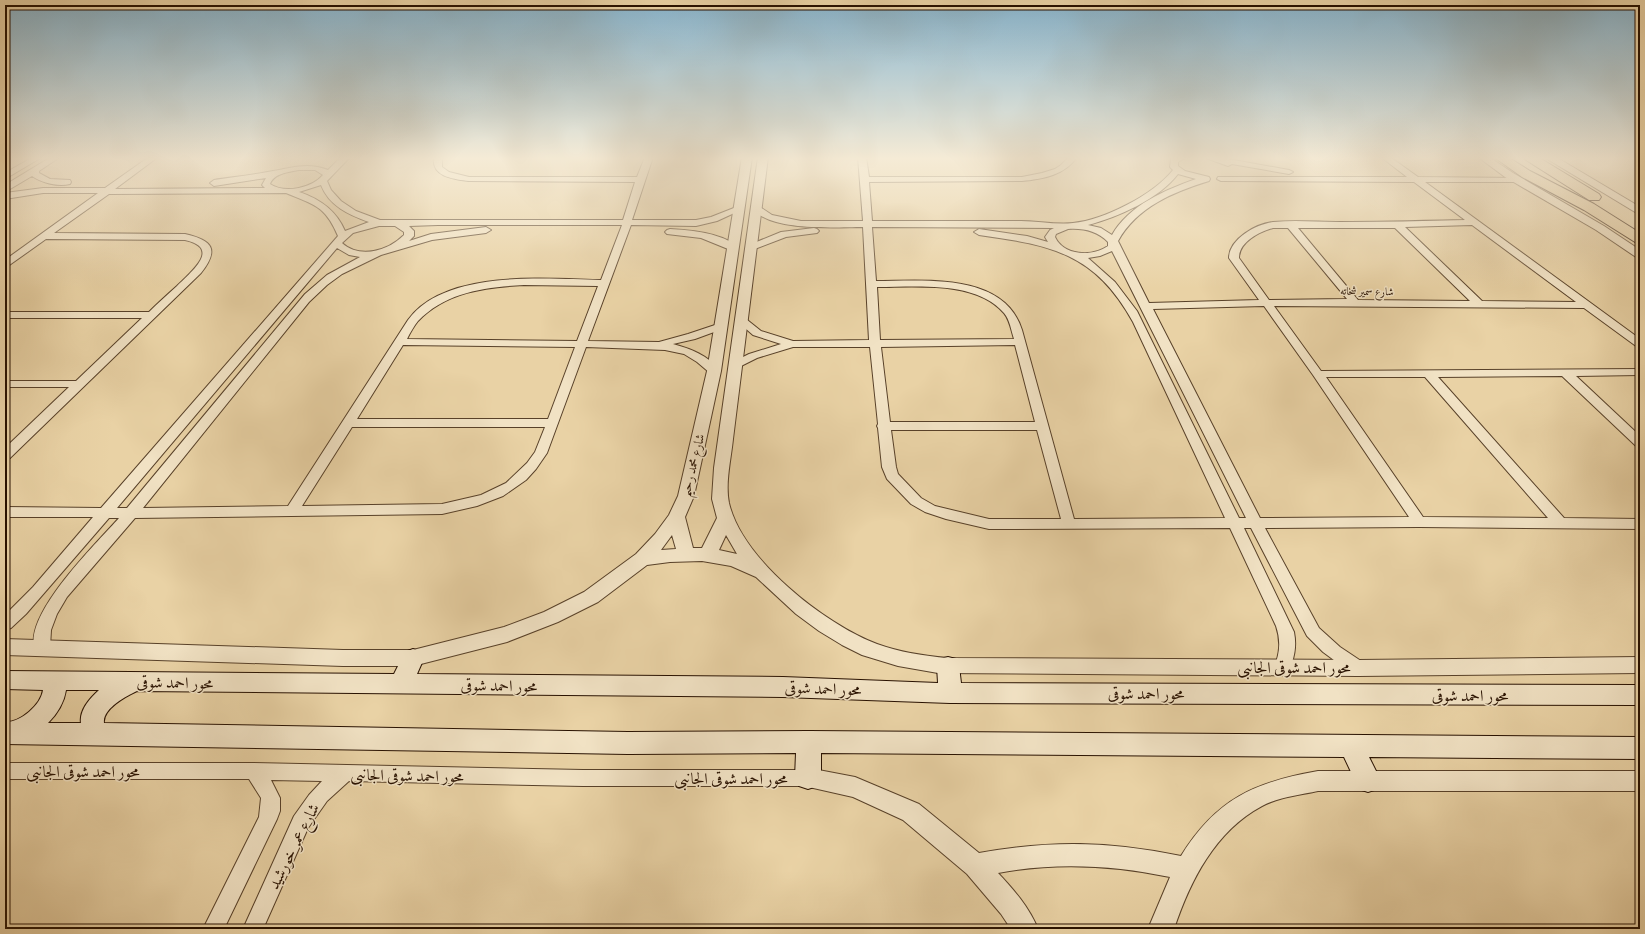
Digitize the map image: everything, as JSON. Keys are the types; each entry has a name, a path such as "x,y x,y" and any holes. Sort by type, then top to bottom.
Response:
{"main road":[{"path":"1576,201 1589,207 1640,239"},
{"path":"1601,201 1640,226"},
{"path":"401,684 413,658"},
{"path":"948,666 950,692"},
{"name":"محور احمد شوقى","path":"5,680 783,687 950,692 1640,695"},
{"path":"9,733 35,719 50,703 55,690 53,680"},
{"path":"100,735 94,731 92,725 92,718 95,711 112,693 136,681"},
{"path":"9,733 628,743 809,742 1640,748"},
{"path":"808,778 809,742"},
{"path":"1351,746 1368,781"}],"street":[{"path":"5,264 94,201"},
{"path":"311,201 330,211 338,222 339,240 347,252 356,254 380,252"},
{"path":"335,201 358,215 379,224"},
{"path":"5,512 131,513 442,509 469,505 494,496 516,483 532,468 541,452 626,228 634,201"},
{"name":"شارع محمد رحيم","path":"413,658 467,646 507,634 551,616 591,597 642,560 661,538 676,517 686,496 692,476 714,371 740,201"},
{"name":"شارع محمد رحيم","path":"758,201 735,365 720,492 725,518 731,532 766,577 822,622 842,636 861,645 914,662 948,666"},
{"path":"866,201 875,344 883,426 889,466 892,476 907,493 916,501 930,508 946,514 989,524 1234,522 1560,522 1640,524"},
{"path":"1057,248 1051,242 1050,237 1053,232 1106,217 1136,201"},
{"path":"1076,255 1104,253 1109,250 1117,232 1124,224 1140,210 1157,201"},
{"path":"1445,201 1640,344"},
{"path":"1558,201 1640,255"},
{"path":"1621,201 1640,212"},
{"path":"42,648 43,630 50,612 62,593 131,513 290,320 307,297 316,288 342,270 360,260 380,252 431,237 474,231 626,228 705,222 739,209"},
{"path":"757,209 770,216 801,224 983,232 1026,239 1076,255 1104,275 1117,287 1128,302 1287,634 1288,651 1282,668"},
{"path":"5,624 21,610 107,512 339,240 349,231 367,225 438,222 626,228 694,233 721,241 733,248"},
{"path":"1419,522 1318,374 1234,258 1234,252 1242,242 1261,228 1290,224 1397,225 1474,222"},
{"path":"396,248 409,236 409,231 405,227 397,224"},
{"path":"752,247 784,234 867,228 1027,224 1070,226 1096,229 1105,233 1113,242 1147,306 1255,522 1313,632 1325,645 1340,657 1358,668"},
{"path":"1290,224 1356,303"},
{"path":"1397,225 1479,304"},
{"path":"5,455 150,315 198,271 206,261 208,252 205,246 198,240 173,236 43,236"},
{"path":"293,510 413,320 427,307 445,297 466,289 488,284 511,282 605,283"},
{"path":"728,284 746,284"},
{"path":"871,284 947,285 976,291 989,296 1008,311 1014,321 1041,426 1053,462 1069,524"},
{"name":"شارع سمير شحاته","path":"1147,306 1267,303 1587,305"},
{"path":"5,315 150,315"},
{"path":"742,321 757,333 792,344"},
{"path":"656,345 691,337 721,326"},
{"path":"400,342 656,345 675,347 692,353 705,361 714,371"},
{"path":"735,365 753,356 792,344 1020,342"},
{"path":"1318,374 1640,372"},
{"path":"1566,373 1640,443"},
{"path":"1429,374 1560,522"},
{"path":"5,384 78,384"},
{"path":"348,423 553,423"},
{"path":"883,426 1041,426"},
{"path":"676,517 686,554"},
{"path":"707,556 725,518"},
{"path":"642,560 686,554 707,556 740,562 756,569 766,577"},
{"path":"5,648 343,658 413,658"},
{"name":"محور احمد شوقى الجانبى","path":"948,666 1358,668 1640,665"},
{"name":"محور احمد شوقى الجانبى","path":"5,771 253,771 591,778 808,778"},
{"path":"213,929 268,819 271,810 272,799 253,771"},
{"name":"شارع عمر خورشيد","path":"252,929 301,822 310,807 335,780 346,773"},
{"path":"808,778 855,787 911,812 975,866 1010,905 1025,929"},
{"path":"1161,929 1169,904 1188,869 1206,841 1227,817 1254,799 1284,787 1318,781 1639,782"},
{"path":"975,866 1008,858 1043,854 1078,853 1128,858 1188,869"}]}
